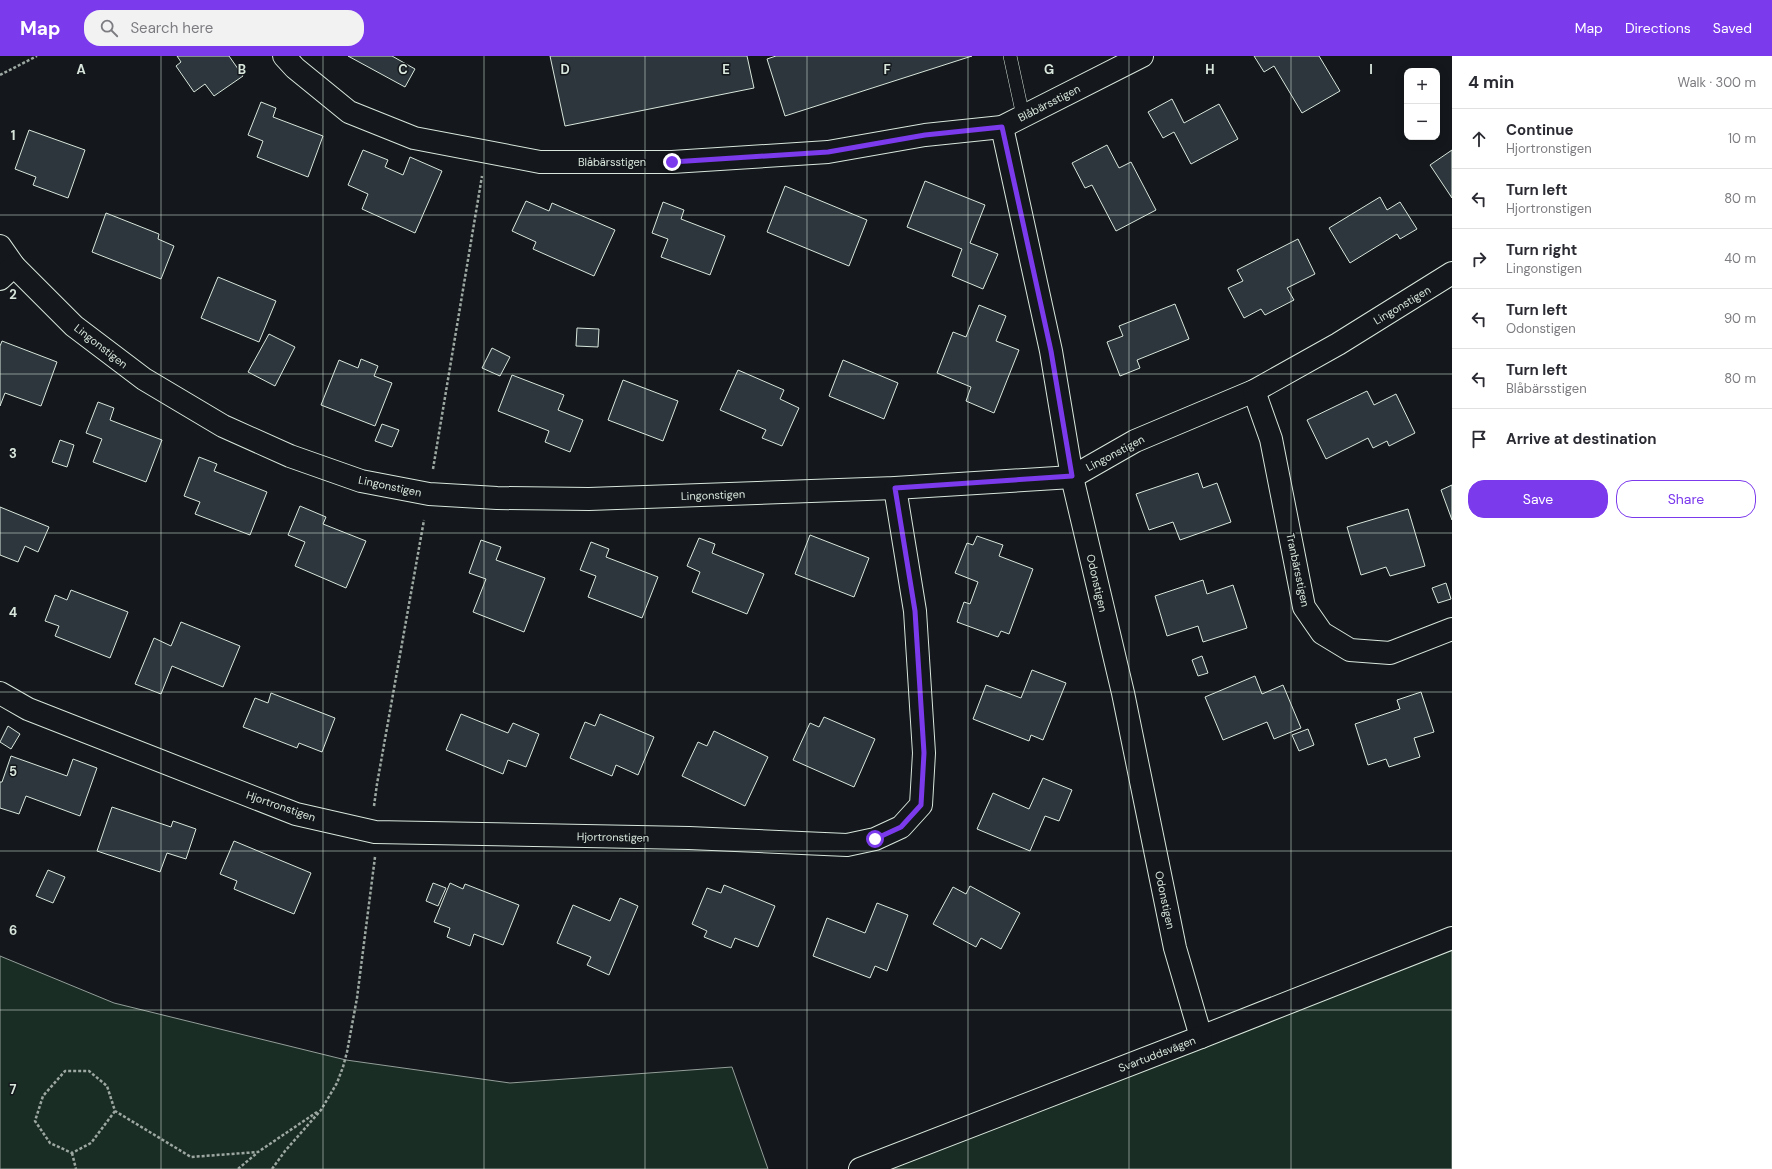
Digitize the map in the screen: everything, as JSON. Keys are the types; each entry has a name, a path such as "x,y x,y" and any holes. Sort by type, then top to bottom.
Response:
{"street":[{"name":"Blåbärsstigen","path":"284,56 294,68 349,112 414,138 540,162 672,162 828,152 925,135 1002,127 1142,56"},
{"name":"Odonstigen","path":"1002,127 1051,351 1072,476 1123,693 1175,948 1201,1037"},
{"name":"Lingonstigen","path":"0,246 7,272 74,326 144,379 223,426 290,456 361,481 429,494 498,498 588,499 895,488 1072,476 1135,441 1254,391 1344,340 1452,274"},
{"name":"Tranbärsstigen","path":"1254,391 1271,439 1304,607 1322,633 1350,650 1390,653 1452,629"},
{"name":"Hjortronstigen","path":"0,693 28,709 296,814 375,832 689,838 847,845 875,839 901,827 921,805 924,753 915,611 895,488"},
{"name":"Svartuddsvägen","path":"860,1169 1452,938"}],"lane":[{"path":"1010,56 1023,116"}],"path":[{"path":"0,75 37,56"},
{"path":"272,1169 285,1151 321,1110 337,1083 348,1052 373,881 375,832"},
{"path":"72,1153 50,1143 35,1121 43,1096 65,1071 89,1071 107,1086 115,1111 191,1157 258,1152"},
{"path":"238,1169 258,1152 321,1110"},
{"path":"72,1153 91,1143 115,1111"},
{"path":"72,1153 76,1169"}],"green space":[{"path":"1452,940 1452,1169 861,1169"},
{"path":"0,956 114,1003 346,1060 510,1083 732,1067 768,1169 0,1169"}],"building":[{"path":"177,56 229,56 243,76 214,96 205,84 194,92 176,66 181,62"},
{"path":"348,56 392,56 415,69 405,87"},
{"path":"550,56 747,56 754,88 565,126"},
{"path":"776,56 972,56 785,116 767,59"},
{"path":"1254,56 1319,56 1340,91 1302,113 1274,66 1264,72"},
{"path":"1172,99 1184,123 1219,104 1238,139 1191,164 1174,132 1163,138 1148,112"},
{"path":"261,102 276,108 273,117 323,136 308,177 257,157 263,141 248,135"},
{"path":"29,130 85,150 68,198 33,185 36,177 15,169"},
{"path":"1107,145 1119,168 1131,162 1156,210 1116,231 1092,185 1085,188 1072,163"},
{"path":"363,150 388,160 385,167 403,175 410,157 442,171 415,233 362,209 368,194 348,185"},
{"path":"1452,150 1452,198 1430,165"},
{"path":"925,181 985,205 970,243 998,254 983,289 952,276 962,249 907,227"},
{"path":"785,186 867,220 849,266 767,232"},
{"path":"1380,197 1387,210 1400,202 1417,229 1400,239 1397,234 1350,263 1329,228"},
{"path":"526,201 549,211 552,203 615,230 594,276 533,249 536,242 512,231"},
{"path":"663,202 684,210 681,219 725,236 710,275 661,257 668,239 652,233"},
{"path":"106,213 159,234 158,239 174,246 161,279 92,252"},
{"path":"1298,239 1315,274 1287,288 1294,300 1265,315 1261,309 1244,318 1228,288 1243,281 1237,270"},
{"path":"218,277 276,301 259,342 201,318"},
{"path":"1175,304 1189,339 1137,360 1140,368 1120,376 1107,342 1123,336 1119,326"},
{"path":"979,305 1006,316 996,341 1019,350 994,413 966,401 971,387 937,373 953,332 966,337"},
{"path":"577,328 599,329 598,347 576,346"},
{"path":"269,334 295,347 275,386 248,372"},
{"path":"2,341 57,362 41,406 5,393 0,406 0,346"},
{"path":"492,348 510,357 500,376 482,368"},
{"path":"361,359 378,366 374,376 392,383 375,426 321,405 339,360 358,368"},
{"path":"843,360 898,383 884,419 829,396"},
{"path":"738,370 784,390 780,399 799,408 782,446 762,438 766,430 720,410"},
{"path":"512,375 564,395 558,410 583,420 570,452 545,442 549,431 498,411"},
{"path":"623,380 678,401 663,441 608,420"},
{"path":"1367,391 1374,405 1396,394 1415,433 1389,446 1387,441 1373,448 1368,438 1326,459 1307,420"},
{"path":"98,402 114,408 110,420 162,440 146,482 93,462 102,439 86,433"},
{"path":"382,424 399,430 392,447 375,441"},
{"path":"60,440 74,445 67,467 52,462"},
{"path":"199,457 217,464 214,471 267,492 250,535 195,514 200,502 184,496"},
{"path":"1198,473 1203,488 1217,483 1231,522 1180,540 1173,522 1149,530 1136,494"},
{"path":"1452,485 1452,520 1441,490"},
{"path":"300,506 326,517 323,524 366,541 346,588 295,566 305,542 288,535"},
{"path":"0,507 49,527 38,552 25,546 18,562 0,555"},
{"path":"1408,509 1425,566 1390,576 1386,567 1361,575 1347,527"},
{"path":"810,535 869,558 854,597 795,574"},
{"path":"977,536 1003,545 999,556 1033,569 1009,634 1001,631 998,637 957,622 964,602 970,604 978,582 955,573 967,543 973,545"},
{"path":"699,538 715,544 712,553 764,574 747,614 692,592 700,572 687,566"},
{"path":"481,540 501,547 496,560 545,578 524,632 473,612 486,579 469,573"},
{"path":"591,542 609,549 606,557 658,577 642,618 588,597 596,576 580,570"},
{"path":"1203,580 1207,594 1233,585 1247,628 1203,642 1198,626 1167,636 1155,596"},
{"path":"1446,583 1451,599 1438,603 1432,588"},
{"path":"71,590 128,612 110,658 55,636 59,626 45,621 55,595 67,600"},
{"path":"181,622 240,646 223,687 172,666 161,694 135,684 154,638 171,646"},
{"path":"1202,656 1208,673 1198,676 1192,660"},
{"path":"1032,670 1066,683 1043,740 1031,735 1029,741 973,719 986,685 1021,698"},
{"path":"1255,676 1262,694 1283,685 1301,728 1274,739 1267,722 1223,740 1205,697"},
{"path":"1421,692 1434,732 1414,738 1420,757 1389,767 1386,759 1368,765 1355,724 1400,709 1397,700"},
{"path":"271,693 335,718 322,752 299,743 297,748 243,727 255,698 268,703"},
{"path":"461,714 508,733 513,723 539,734 526,767 508,760 503,774 446,750"},
{"path":"600,714 654,737 638,775 616,765 612,776 570,758 585,722 595,726"},
{"path":"824,717 875,739 854,787 793,760 810,723 819,727"},
{"path":"8,726 20,734 11,749 0,742"},
{"path":"1308,729 1314,745 1299,751 1292,735"},
{"path":"714,731 768,757 745,806 682,776 698,742 707,746"},
{"path":"11,756 67,776 73,759 97,768 80,816 26,796 19,814 0,808 0,782 2,782"},
{"path":"1043,778 1072,790 1059,821 1045,816 1030,851 977,829 993,793 1029,809"},
{"path":"112,807 171,827 173,821 196,829 186,859 167,853 160,872 97,851"},
{"path":"234,841 311,873 294,914 234,889 237,881 220,874"},
{"path":"48,870 65,877 53,903 36,896"},
{"path":"433,883 446,888 438,906 426,901"},
{"path":"450,883 463,889 465,884 519,905 503,945 474,934 470,946 447,937 450,928 434,922"},
{"path":"724,885 775,906 758,947 735,938 731,948 704,937 707,931 692,924 707,888 721,893"},
{"path":"970,886 1020,913 1001,949 981,938 976,947 933,924 953,887 966,894"},
{"path":"620,898 638,906 609,975 587,965 591,957 557,943 573,905 610,921"},
{"path":"877,903 908,915 887,971 875,966 870,978 813,956 827,918 865,933"}],"route":[{"path":"672,162 828,152 925,135 1002,127 1051,351 1072,476 895,488 915,611 924,753 921,805 901,827 875,839"}]}
